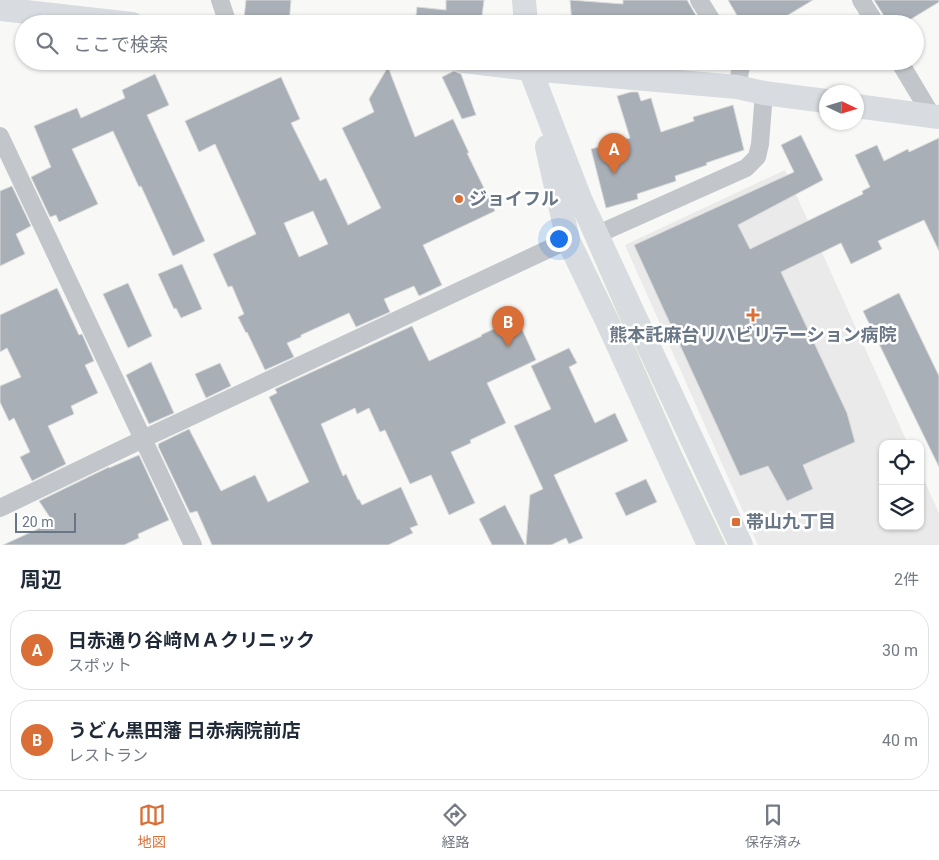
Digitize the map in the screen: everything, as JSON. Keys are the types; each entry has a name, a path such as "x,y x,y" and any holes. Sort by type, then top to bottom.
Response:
{"street":[{"path":"220,0 225,15"},
{"path":"524,0 525,15"},
{"path":"699,0 708,15"},
{"path":"861,0 870,15"},
{"path":"0,9 53,15"},
{"path":"531,70 568,240 709,545"},
{"path":"532,70 581,201 741,545"},
{"path":"577,70 737,87 764,93 819,100"},
{"path":"737,87 740,70"},
{"path":"905,70 936,116"},
{"path":"596,235 746,168 757,158 764,93"},
{"path":"864,107 936,116"},
{"path":"0,136 193,545"},
{"path":"0,508 568,240"}],"shaded area":[{"name":"熊本託麻台リハビリテーション病院","path":"785,170 906,440 879,440 879,530 924,530 924,480 939,513 939,545 758,545 625,245"},
{"path":"571,207 682,453 726,545 721,545"}],"building":[{"path":"246,0 291,0 290,15 244,15"},
{"path":"446,0 484,0 482,15 416,15 417,7 446,10"},
{"path":"570,0 623,4 623,0 687,0 696,15 571,15"},
{"path":"728,0 813,0 788,15 737,15"},
{"path":"874,0 939,0 939,2 918,15 883,15"},
{"path":"386,70 389,70 415,137 453,119 495,211 423,245 442,285 419,296 414,286 384,299 390,312 356,327 349,313 301,335 301,337 287,343 294,357 265,370 238,317 244,314 232,286 228,287 213,254 256,234 215,144 199,152 185,121 281,77 300,119 291,123 320,181 326,178 348,225 381,208 342,128 374,112 369,99","holes":["313,211 328,244 299,257 284,223"]},
{"path":"454,71 461,74 476,115 462,119 442,77"},
{"path":"155,74 169,105 147,115 205,241 173,256 113,131 72,149 98,204 59,222 56,215 50,217 31,177 51,167 34,126 77,108 81,118 125,98 122,90"},
{"path":"638,92 641,101 651,98 661,132 694,121 693,117 733,105 744,150 675,176 676,181 637,194 638,199 606,208 591,149 630,138 617,96"},
{"name":"熊本託麻台リハビリテーション病院","path":"801,135 823,180 738,225 750,249 863,194 862,191 870,187 855,155 877,145 884,161 908,149 909,152 939,138 939,251 924,220 878,241 882,249 851,264 841,243 781,272 847,413 855,442 803,465 813,489 787,501 768,466 740,476 634,245 794,172 781,145"},
{"path":"12,186 31,226 16,234 25,254 0,266 0,191"},
{"path":"182,264 202,309 181,318 176,308 174,309 158,274"},
{"path":"128,283 152,336 128,348 103,294"},
{"path":"57,288 79,335 82,334 94,361 85,365 98,393 71,406 74,414 48,426 66,464 32,481 20,457 30,452 14,418 9,421 0,402 0,386 21,377 7,348 0,352 0,315"},
{"path":"899,293 939,376 939,467 863,311"},
{"path":"517,318 536,360 487,383 506,423 470,440 471,443 451,452 475,503 449,515 431,475 410,484 385,430 380,432 369,408 357,414 355,408 321,424 343,476 346,474 362,505 401,487 418,525 410,528 413,533 388,545 212,545 197,511 190,513 158,446 158,444 189,429 221,491 255,475 268,502 309,482 269,397 277,393 275,389 412,326 429,361"},
{"path":"569,348 577,363 569,367 595,423 615,413 628,441 554,475 583,538 569,544 566,538 551,545 526,545 530,495 543,489 514,426 551,409 531,366"},
{"path":"151,362 174,413 149,424 126,375"},
{"path":"220,363 231,386 206,398 195,374"},
{"path":"139,455 169,520 138,534 139,538 124,545 3,545 53,522 39,501 109,467"},
{"path":"646,479 657,502 626,516 615,493"},
{"path":"505,505 525,545 492,545 479,519"}],"place":[{"name":"日赤通り谷﨑ＭＡクリニック","path":"614,174"},
{"name":"ジョイフル","path":"459,199"},
{"name":"熊本託麻台リハビリテーション病院","path":"753,315"},
{"name":"うどん黒田藩 日赤病院前店","path":"508,347"},
{"name":"帯山九丁目","path":"736,522"}]}
